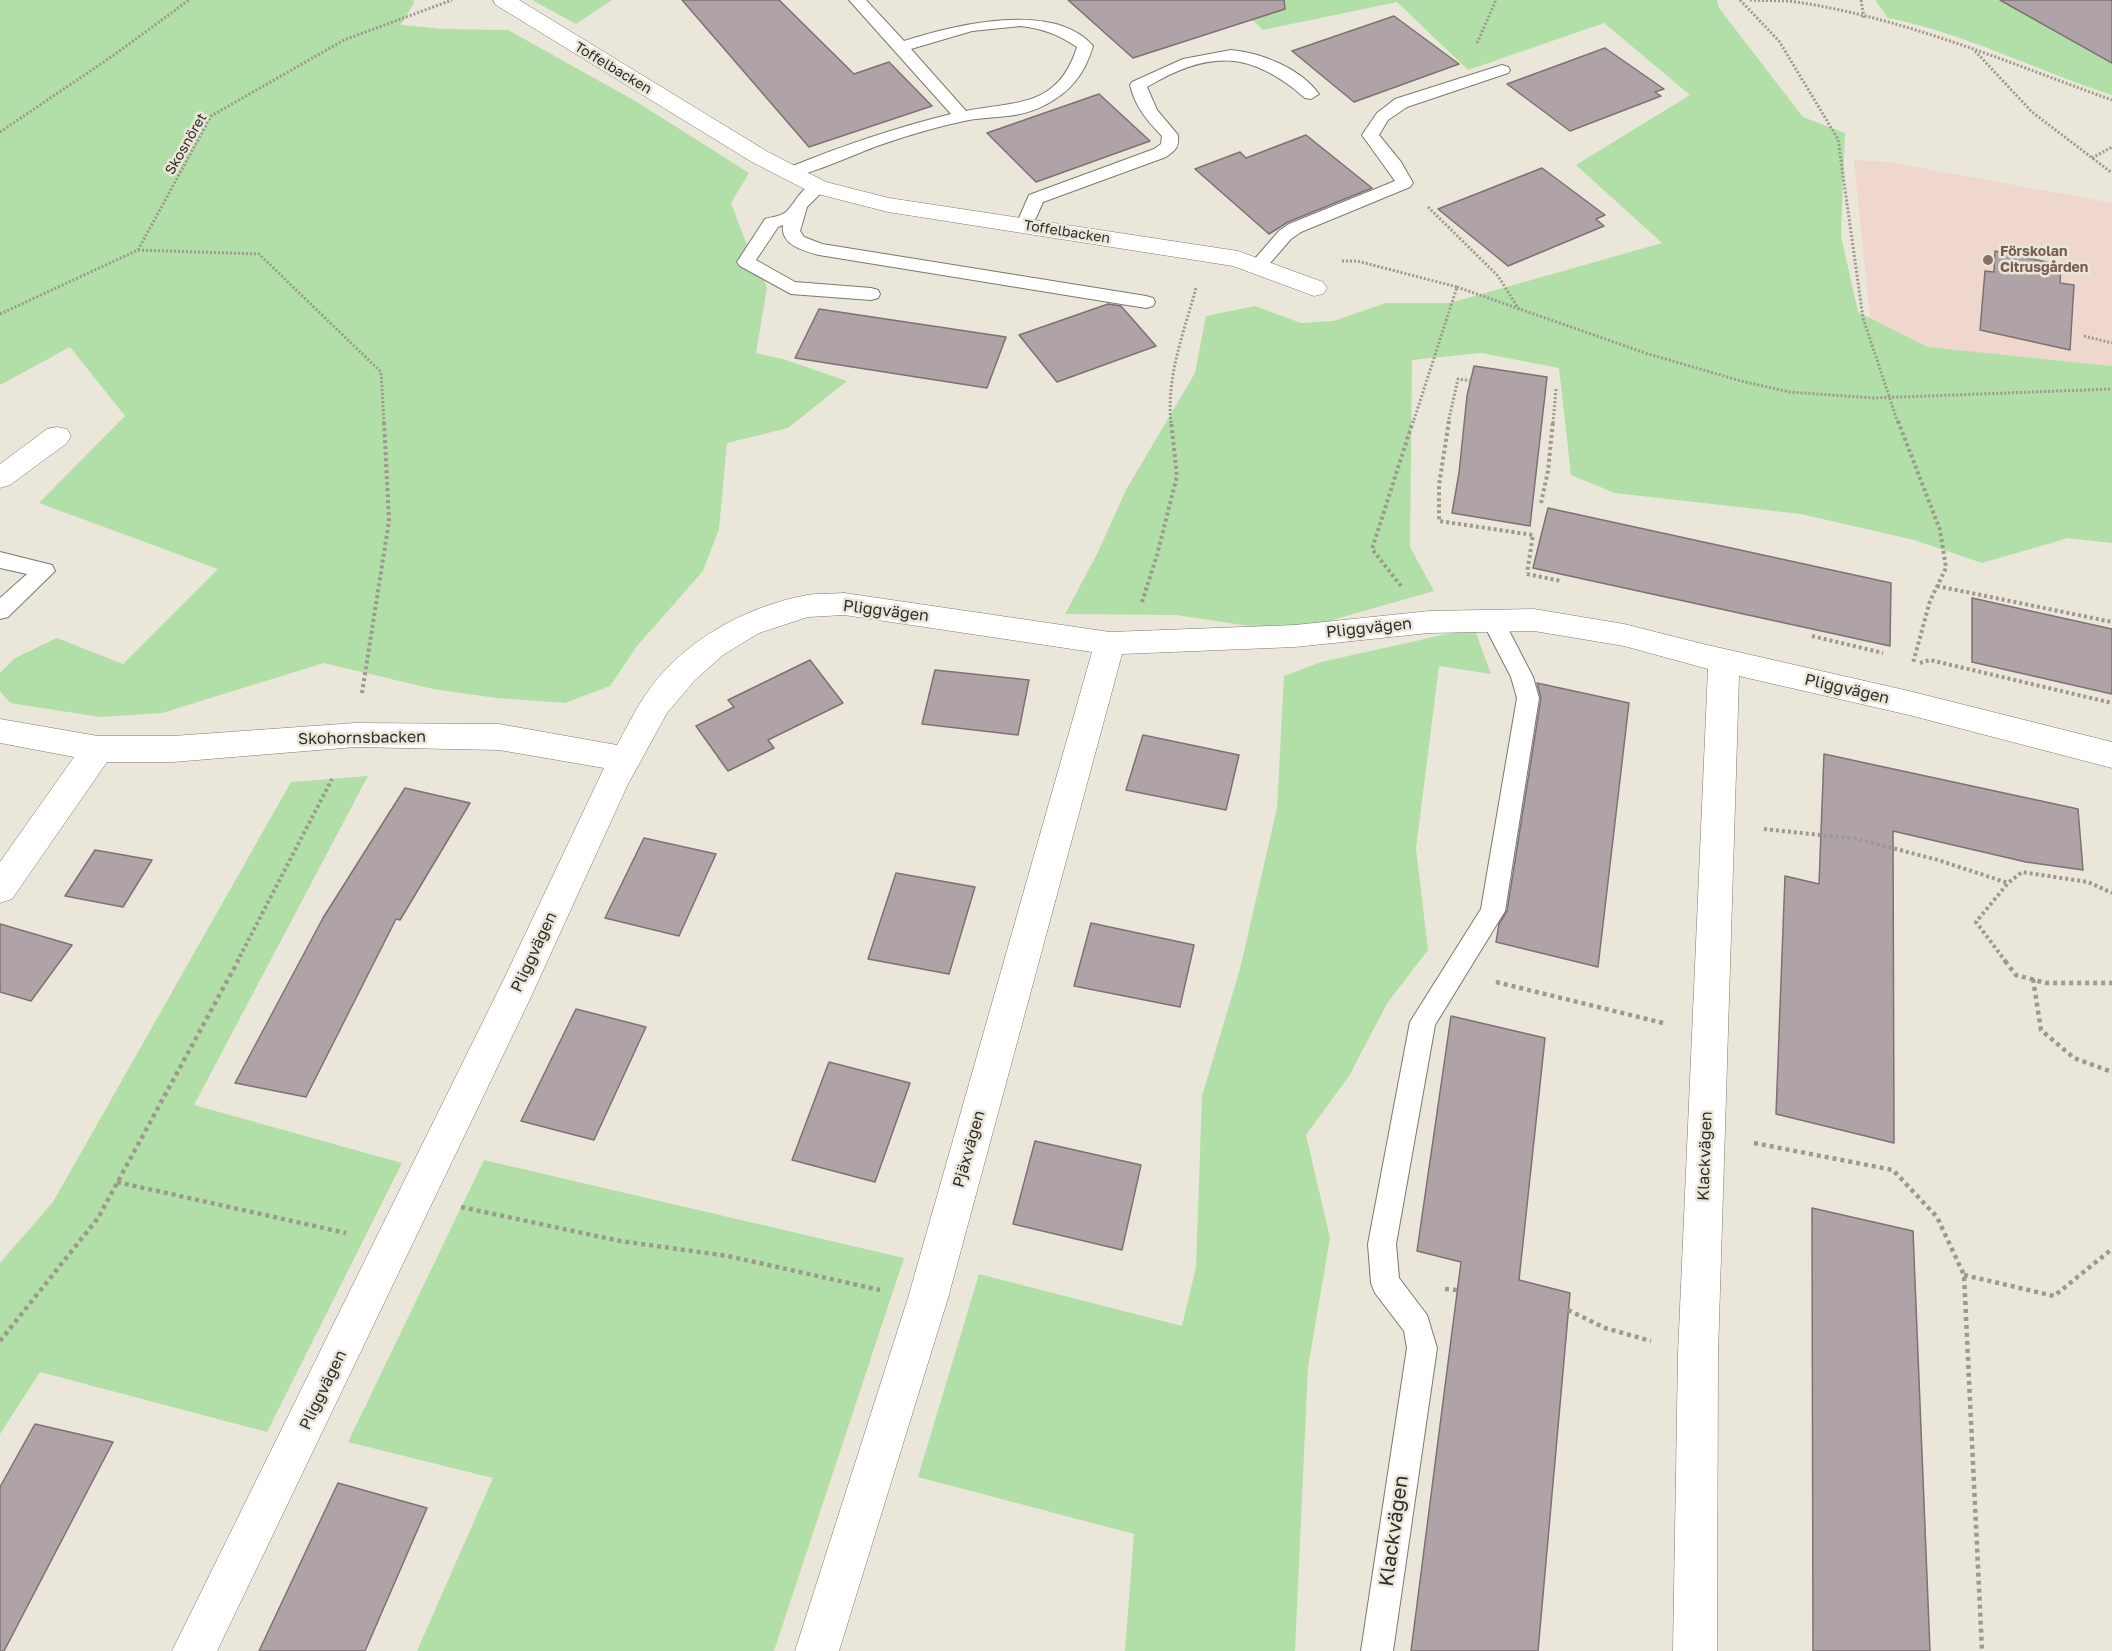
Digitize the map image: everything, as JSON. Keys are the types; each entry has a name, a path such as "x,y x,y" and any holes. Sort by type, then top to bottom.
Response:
{"street":[{"name":"Toffelbacken","path":"504,0 688,114 818,187 888,206 1205,252 1238,259 1314,288"},
{"path":"0,478 57,436"},
{"name":"Pliggvägen","path":"194,1651 416,1198 625,759 656,704 684,672 712,647 748,625 808,606 844,604 1110,643 1295,636 1429,622 1534,620 1624,635 1724,661 1910,703 2112,755"},
{"name":"Pjäxvägen","path":"817,1651 928,1298 1110,643"},
{"name":"Klackvägen","path":"1695,1651 1698,1354 1724,661"},
{"name":"Skohornsbacken","path":"0,730 98,749 173,749 355,735 499,737 625,759"},
{"path":"0,889 98,749"}],"lane":[{"path":"857,0 962,116"},
{"path":"791,173 838,153 962,116 1016,109 1035,104 1071,80 1081,64 1085,46 1076,35 1063,26 1050,20 1027,15 1002,16 901,47"},
{"path":"1024,225 1035,199 1160,153 1170,146 1170,135 1149,113 1140,98 1138,85 1160,71 1214,57 1240,55 1291,77 1311,94"},
{"path":"1258,266 1285,235 1295,228 1404,183 1402,174 1384,155 1370,135 1388,110 1401,103 1502,70"},
{"path":"818,187 800,202 792,217 791,231 797,240 819,249 1146,302"},
{"path":"792,217 771,223 746,262 791,288 871,294"},
{"path":"0,560 44,571 0,611"},
{"name":"Klackvägen","path":"1377,1651 1422,1348 1417,1325 1385,1283 1382,1244 1423,1022 1493,911 1528,698 1522,677 1492,619"}],"path":[{"path":"0,132 189,0"},
{"name":"Skosnöret","path":"0,314 138,250 212,116 344,40 452,0"},
{"path":"1496,0 1476,45 1468,56 1468,70 1505,67 1502,70"},
{"path":"1740,0 1779,41 1838,139 1863,318 1888,396 1940,530 1946,568 1930,601 1912,666 1910,703"},
{"path":"1750,0 1795,2 1864,18 1972,49 2112,100"},
{"path":"1861,0 1864,18"},
{"path":"1972,49 2032,112 2112,173"},
{"path":"2092,158 2112,147"},
{"path":"1404,183 1498,276 1520,311"},
{"path":"1110,643 1138,620 1177,476 1168,402 1172,378 1205,252"},
{"path":"1314,288 1340,261 1358,261 1457,287 1520,311 1725,379 1797,392 1840,397 1919,398 2063,388 2112,389"},
{"path":"1429,622 1372,549 1457,287"},
{"path":"2084,336 2112,343"},
{"path":"1471,381 1458,379 1443,446 1438,504 1439,521 1533,535 1525,587 1534,620"},
{"path":"1541,503 1548,471 1556,389"},
{"path":"1937,586 2112,622"},
{"path":"1718,824 1858,839 1938,860 2008,883"},
{"path":"2112,893 2088,882 2022,872 2008,883 1976,922 2016,975 2046,983 2112,983"},
{"path":"1452,978 1489,980 1644,1018 1710,1037"},
{"path":"2032,979 2041,1030 2074,1058 2112,1072"},
{"path":"1706,1133 1893,1170 1937,1217 1964,1275 1982,1651"},
{"path":"117,1182 394,1243"},
{"path":"416,1198 620,1241 728,1256 862,1287 928,1298"},
{"path":"1964,1275 2054,1296 2112,1249"},
{"path":"1568,1310 1605,1328 1698,1354"}],"shaded area":[{"name":"Förskolan Citrusgården","path":"1854,160 1889,162 2112,203 2112,366 1928,347 1870,318"}],"green space":[{"path":"0,0 413,0 414,3 401,25 443,29 508,30 637,102 749,173 731,203 767,287 756,353 783,359 847,381 788,428 727,443 719,529 703,571 637,646 610,686 565,703 497,698 433,689 324,663 162,713 100,717 10,703 0,691 0,673 15,658 57,638 123,664 218,569 39,503 125,416 70,347 0,385"},
{"path":"532,0 612,0 576,24"},
{"path":"1231,0 1717,0 1719,8 1803,117 1845,133 1841,236 1858,312 1928,347 2112,366 2112,543 2068,538 1982,563 1914,540 1801,514 1615,493 1571,475 1559,368 1481,353 1412,360 1410,547 1434,591 1290,632 1176,615 1065,614 1097,554 1126,490 1195,373 1206,316 1255,306 1301,323 1333,321 1386,303 1450,303 1662,243 1576,165 1690,95 1604,23 1468,70 1397,2 1263,30"},
{"path":"1875,0 2032,0 2112,54 2112,95 1945,33 1888,18"},
{"path":"1474,628 1491,674 1439,666 1416,848 1428,950 1388,1002 1349,1076 1306,1135 1330,1238 1308,1367 1295,1651 1125,1651 1134,1534 918,1477 979,1274 1182,1326 1196,1267 1202,1096 1240,969 1277,808 1284,676 1321,662"},
{"path":"368,776 194,1105 402,1163 267,1432 40,1372 0,1434 0,1263 53,1202 291,782"},
{"path":"484,1160 904,1258 774,1651 417,1651 493,1478 348,1442"}],"building":[{"path":"682,0 779,0 854,74 889,62 932,106 809,147"},
{"path":"1068,0 1284,0 1285,9 1133,58"},
{"path":"2000,0 2112,0 2112,63"},
{"path":"1394,16 1459,64 1354,102 1292,51"},
{"path":"1605,48 1664,89 1655,92 1661,96 1570,131 1507,84"},
{"path":"1099,94 1150,141 1036,182 987,133"},
{"path":"1306,135 1372,188 1288,222 1269,234 1195,169 1240,152 1246,158"},
{"path":"1542,168 1605,215 1596,219 1604,226 1508,266 1438,209"},
{"path":"1995,251 2061,265 2060,283 2074,285 2070,350 1980,330 1985,271 1994,272"},
{"path":"1108,304 1121,306 1156,346 1057,382 1019,335"},
{"path":"819,309 1006,337 987,388 795,358"},
{"path":"1474,366 1547,377 1530,526 1452,513 1459,473 1467,396"},
{"path":"1548,508 1891,583 1890,646 1533,568"},
{"path":"1972,598 2112,629 2112,694 1972,662"},
{"path":"810,660 843,703 768,740 774,748 728,771 696,726 734,707 728,700"},
{"path":"935,670 1029,680 1018,735 922,724"},
{"path":"1537,683 1629,703 1598,967 1496,942 1499,924 1507,911 1541,698"},
{"path":"1143,735 1239,755 1226,810 1126,790"},
{"path":"1824,754 2078,809 2083,870 2026,862 1893,831 1894,1143 1776,1114 1785,876 1819,884"},
{"path":"405,788 470,803 400,920 396,919 306,1097 235,1083 323,918"},
{"path":"644,838 716,854 679,936 605,918"},
{"path":"95,850 152,860 123,907 65,896"},
{"path":"896,873 975,887 949,974 868,959"},
{"path":"1091,923 1194,945 1180,1007 1074,986"},
{"path":"0,924 72,945 31,1001 0,992"},
{"path":"576,1009 646,1027 594,1140 521,1121"},
{"path":"1451,1016 1545,1038 1519,1280 1570,1293 1538,1651 1411,1651 1461,1262 1417,1251"},
{"path":"829,1062 910,1083 875,1182 792,1160"},
{"path":"1035,1141 1141,1165 1122,1250 1013,1224"},
{"path":"1812,1208 1913,1231 1930,1651 1813,1651"},
{"path":"35,1424 113,1442 4,1651 0,1651 0,1487"},
{"path":"338,1483 427,1508 365,1651 259,1651"}],"place":[{"name":"Förskolan Citrusgården","path":"1988,260"}]}
